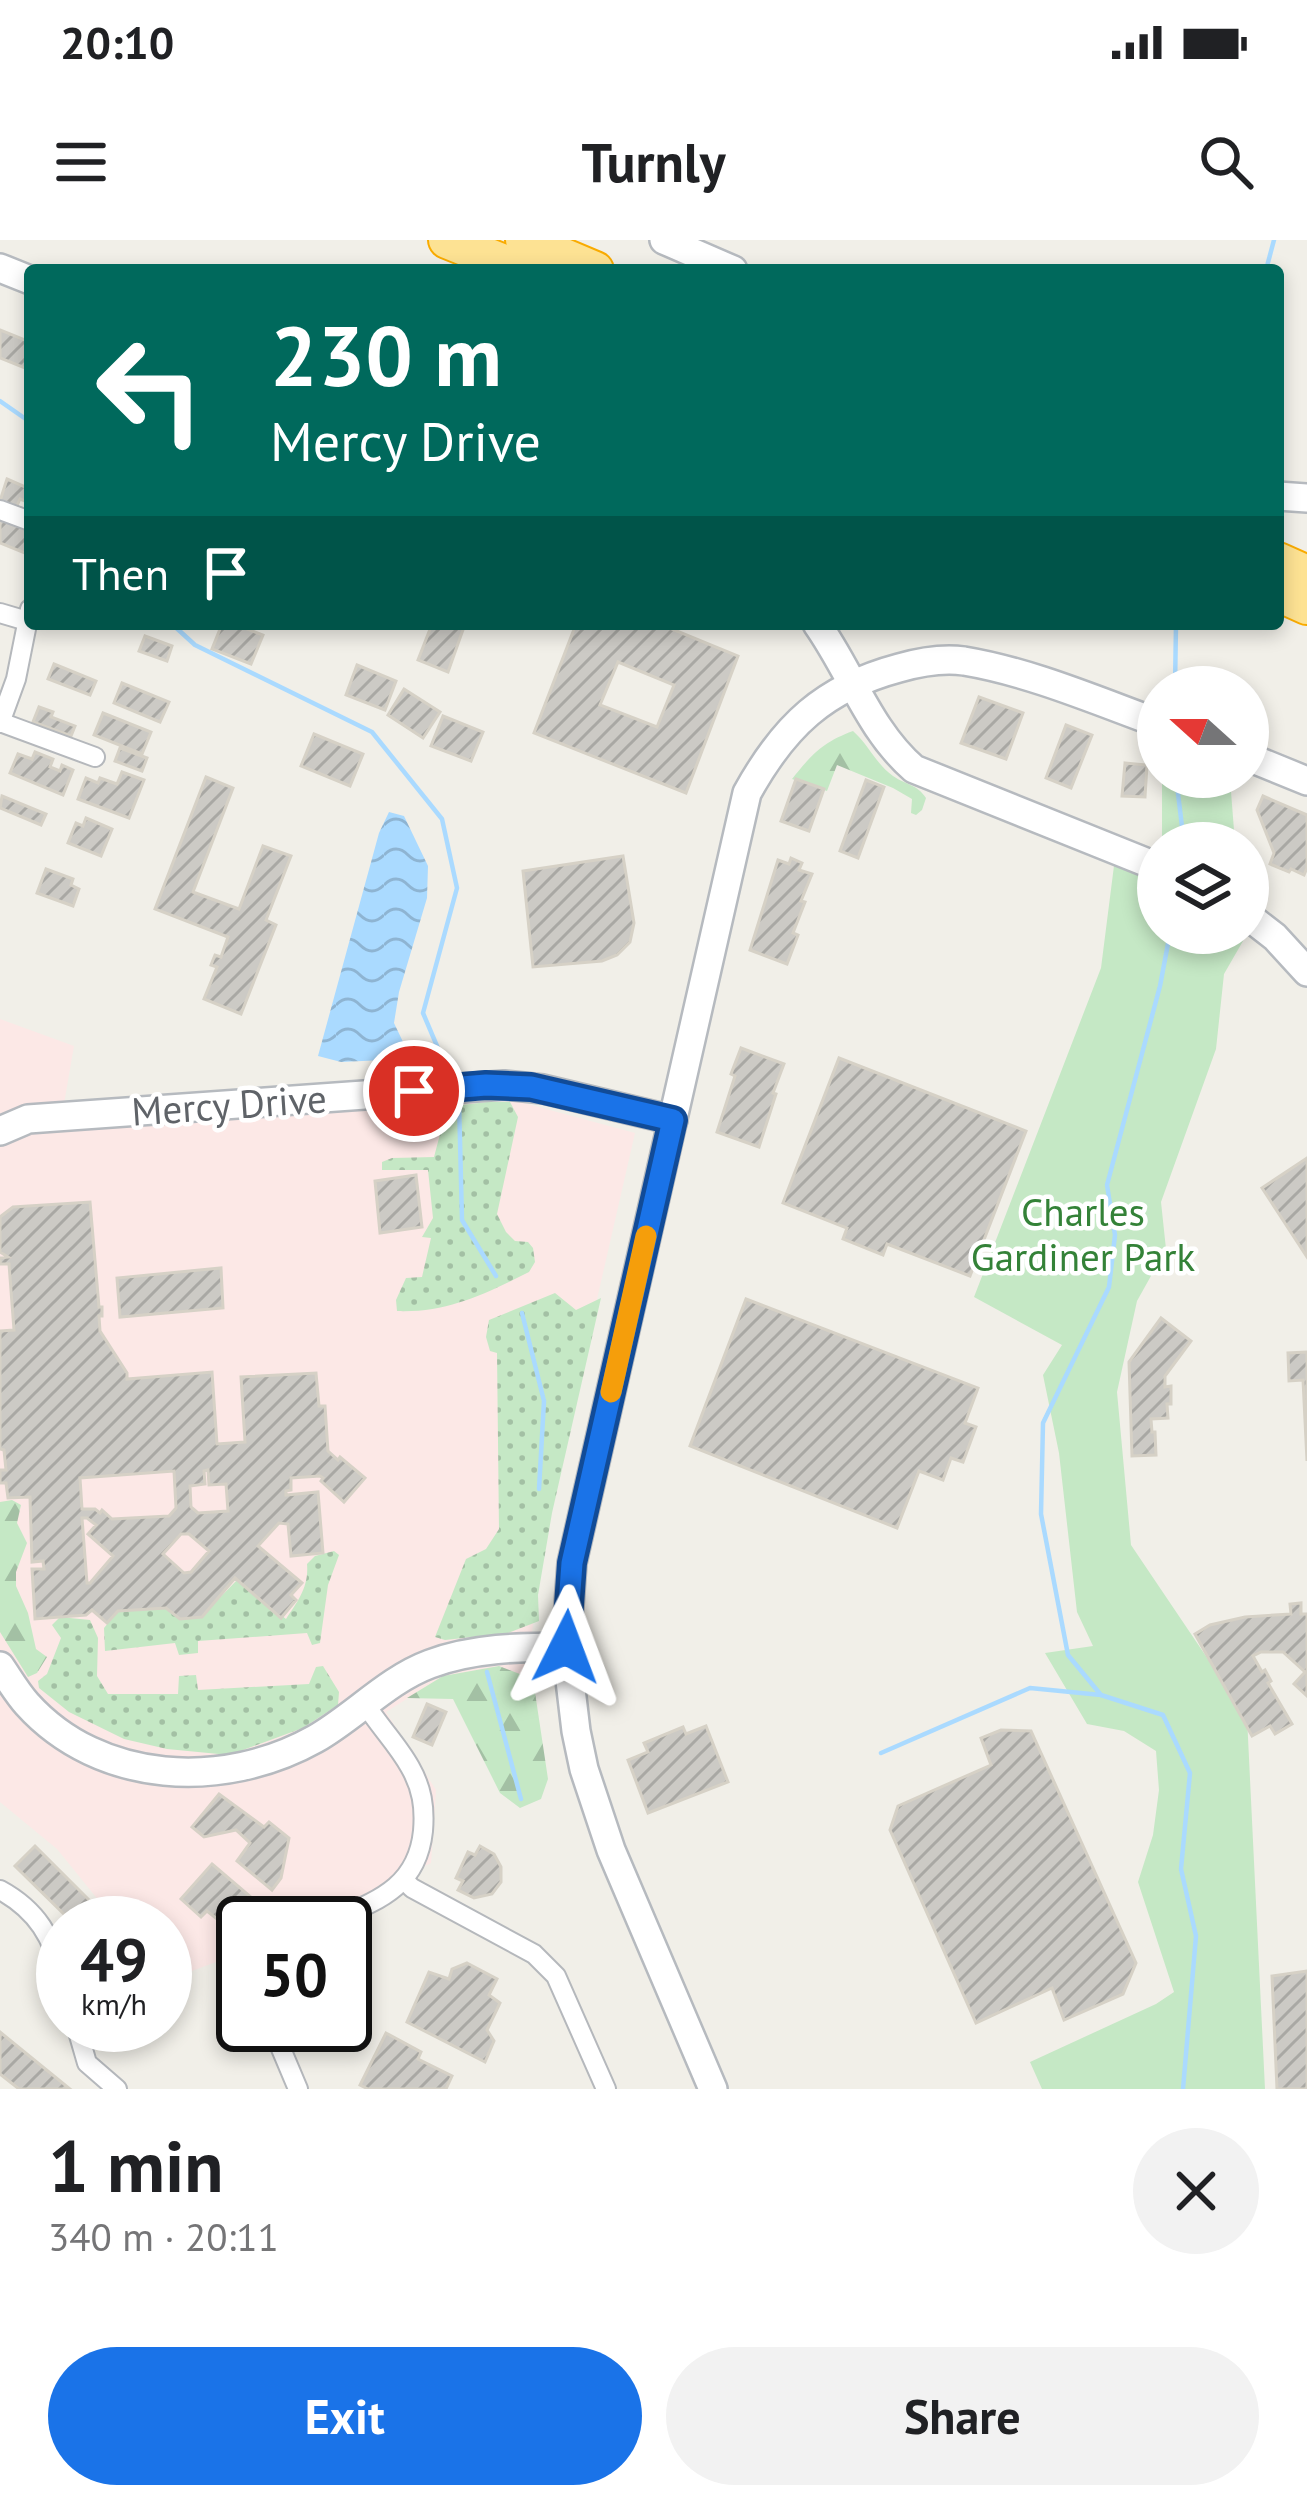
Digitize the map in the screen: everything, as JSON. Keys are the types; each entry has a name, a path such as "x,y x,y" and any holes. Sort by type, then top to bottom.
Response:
{"highway":[{"path":"447,240 506,264"},
{"path":"524,240 581,264"}],"main road":[{"path":"664,240 720,264"},
{"path":"821,630 884,739 914,770 1137,860"},
{"path":"713,2089 592,1798 576,1731 566,1647 572,1563 747,793 786,733 825,699 881,673 923,662 961,660 1137,715"},
{"path":"1269,766 1307,781"},
{"path":"1269,933 1307,972"},
{"name":"Mercy Drive","path":"0,1130 47,1117 504,1085 544,1089 673,1120"},
{"path":"0,1666 27,1704 85,1747 128,1765 179,1773 228,1771 271,1759 319,1737 398,1680 433,1663 502,1649 566,1647"}],"street":[{"path":"26,630 1,720 95,757"},
{"path":"366,1705 409,1764 424,1804 418,1859 404,1880 372,1902"},
{"path":"404,1880 548,1964 606,2089"},
{"path":"0,1890 36,1917"},
{"path":"84,2052 87,2063 117,2089"},
{"path":"282,2052 298,2089"}],"shaded area":[{"path":"0,1019 74,1046 60,1127 428,1102 520,1102 635,1133 549,1509 525,1683 443,1676 386,1712 436,1790 431,1863 361,1896 216,1896 216,1962 192,1971 192,1896 95,1896 57,1849 0,1802"}],"green space":[{"path":"853,731 887,771 926,798 916,815 911,813 912,799 837,765 827,791 792,779 819,750"},
{"path":"1162,798 1231,798 1233,822 1162,822"},
{"name":"Charles Gardiner Park","path":"1116,850 1137,858 1137,954 1236,954 1224,974 1216,1049 1161,1202 1166,1249 1137,1301 1117,1392 1131,1545 1247,1717 1265,2089 1042,2089 1030,2062 1174,1992 1138,1882 1153,1835 1159,1790 1156,1751 1124,1731 1087,1724 1045,1653 1093,1646 1077,1612 1059,1453 1043,1375 1062,1345 974,1297 1101,968"},
{"path":"510,1102 518,1117 497,1214 515,1241 528,1242 533,1248 535,1262 529,1272 465,1300 433,1309 397,1311 396,1300 406,1278 422,1277 431,1238 422,1237 433,1218 428,1170 382,1170 382,1162 434,1157 452,1106"},
{"path":"555,1293 576,1310 601,1298 552,1513 538,1595 539,1621 508,1633 435,1637 466,1559 486,1549 499,1529 497,1353 490,1351 486,1337 489,1320"},
{"path":"12,1500 21,1505 17,1523 27,1543 16,1586 36,1649 47,1657 37,1673 28,1677 0,1632 0,1502"},
{"path":"334,1551 339,1555 328,1585 320,1643 312,1645 307,1633 198,1641 198,1653 179,1655 175,1643 105,1651 104,1628 118,1611 166,1608 180,1619 200,1618 237,1580 286,1619 304,1587 307,1564 315,1556"},
{"path":"60,1617 90,1620 98,1638 97,1676 108,1694 178,1694 179,1676 196,1675 198,1690 309,1684 316,1667 323,1666 339,1692 338,1705 303,1728 229,1755 124,1739 69,1712 39,1688 38,1681 47,1674 61,1638 52,1625"},
{"path":"499,1666 533,1679 548,1779 541,1799 520,1808 500,1793 453,1699 407,1698 443,1676"}],"water":[{"path":"389,812 404,816 428,866 427,898 394,1023 406,1059 341,1062 318,1056 379,833"}],"building":[{"path":"0,330 24,340 24,368 0,358"},
{"path":"7,479 24,486 24,501 20,499 16,508 0,501"},
{"path":"0,519 24,529 24,553 0,543"},
{"path":"220,630 263,635 251,664 212,649"},
{"path":"430,630 463,630 448,672 418,660"},
{"path":"574,630 675,630 738,656 686,793 534,733","holes":["618,662 674,685 657,727 600,705"]},
{"path":"145,636 172,646 167,661 139,651"},
{"path":"54,664 96,681 90,695 48,679"},
{"path":"357,665 396,681 385,710 346,695"},
{"path":"122,683 169,702 160,722 114,703"},
{"path":"404,689 440,712 423,738 388,715"},
{"path":"979,697 1023,713 1006,759 961,743"},
{"path":"39,707 75,726 71,736 33,722"},
{"path":"103,713 151,732 142,754 94,735"},
{"path":"443,716 483,732 471,761 431,746"},
{"path":"1066,725 1092,735 1071,788 1046,778"},
{"path":"314,734 363,754 350,786 301,766"},
{"path":"120,748 147,758 142,771 115,761"},
{"path":"35,752 53,759 50,767 73,770 63,795 10,773 18,754 32,759"},
{"path":"1125,763 1137,764 1137,797 1122,796"},
{"path":"122,772 144,780 129,818 78,799 86,778 117,784"},
{"path":"206,777 233,788 193,892 239,909 263,846 291,856 266,920 276,925 241,1014 204,999 217,967 211,965 215,955 221,957 228,937 155,909"},
{"path":"796,779 824,789 809,831 781,821"},
{"path":"866,780 884,787 858,858 840,851"},
{"path":"2,796 46,814 41,825 0,808"},
{"path":"1262,798 1268,798 1307,815 1304,875 1270,864 1274,853 1269,822 1262,822 1257,810"},
{"path":"86,818 112,829 101,856 68,843 76,823 83,826"},
{"path":"623,856 634,923 630,942 602,961 533,967 523,871"},
{"path":"791,858 802,863 799,870 812,874 787,964 750,950 778,860 789,864"},
{"path":"46,869 73,879 71,885 79,889 73,906 37,893"},
{"path":"741,1048 784,1064 759,1147 717,1132"},
{"path":"839,1058 1026,1131 970,1276 887,1244 883,1255 843,1239 847,1228 783,1203"},
{"path":"1307,1158 1307,1257 1262,1188"},
{"path":"416,1175 422,1227 380,1233 375,1181"},
{"path":"90,1202 102,1307 100,1331 127,1379 212,1372 217,1444 245,1442 241,1377 316,1373 319,1406 325,1406 328,1451 365,1478 344,1502 320,1476 291,1478 286,1495 318,1492 323,1553 291,1556 288,1524 279,1523 258,1546 302,1583 291,1595 296,1600 281,1618 235,1578 202,1617 180,1619 166,1608 118,1611 107,1623 92,1610 86,1615 35,1619 32,1569 44,1569 43,1561 32,1562 30,1497 8,1498 6,1483 0,1483 0,1470 6,1470 0,1449 0,1331 14,1330 9,1264 0,1264 0,1258 8,1257 0,1252 0,1217 13,1207","holes":["208,1470 209,1485 226,1484 228,1511 198,1513 191,1507 190,1486 205,1484 204,1471","174,1471 176,1508 169,1516 112,1519 102,1510 82,1509 80,1478","82,1518 96,1525 88,1534 113,1556 87,1583","181,1534 189,1534 209,1551 191,1572 184,1573 163,1554"]},
{"path":"221,1268 223,1308 120,1317 117,1278"},
{"path":"746,1299 978,1388 965,1423 976,1427 963,1462 951,1458 943,1480 919,1471 897,1528 690,1446"},
{"path":"1161,1318 1191,1341 1165,1376 1165,1387 1171,1386 1168,1418 1151,1419 1156,1455 1132,1456 1129,1362"},
{"path":"1307,1352 1307,1461 1303,1380 1289,1381 1288,1353"},
{"path":"1301,1603 1301,1614 1307,1614 1307,1696 1294,1684 1305,1672 1283,1652 1253,1656 1292,1724 1275,1734 1270,1726 1252,1736 1195,1634 1210,1625 1245,1617 1291,1614 1290,1604"},
{"path":"427,1704 446,1712 432,1745 413,1737"},
{"path":"706,1726 728,1782 648,1813 628,1760 648,1752 644,1743 683,1727 686,1734"},
{"path":"1001,1730 1031,1731 1136,1963 1123,1994 1064,2020 1052,1988 976,2023 890,1830 898,1806 991,1765 981,1738"},
{"path":"219,1794 264,1827 269,1822 289,1838 281,1878 272,1890 237,1861 250,1843 236,1830 204,1837 192,1827"},
{"path":"35,1846 85,1896 46,1896 15,1866"},
{"path":"480,1846 494,1854 501,1867 501,1882 492,1894 474,1898 458,1890 463,1881 456,1878 468,1852 475,1855"},
{"path":"212,1864 250,1896 216,1896 216,1918 207,1911 201,1917 192,1909 192,1896 184,1896"},
{"path":"467,1963 497,1979 489,1995 500,2003 487,2030 494,2041 485,2062 407,2022 429,1972 449,1979 452,1969"},
{"path":"1307,1971 1307,2089 1277,2089 1272,1976"},
{"path":"0,2032 70,2089 19,2089 0,2074"},
{"path":"386,2033 421,2052 418,2059 452,2076 446,2089 368,2089 360,2085"}],"waterway":[{"path":"1268,264 1274,240"},
{"path":"0,401 24,418"},
{"path":"179,630 195,645 372,732 442,819 457,888 423,1013 451,1079"},
{"path":"1175,666 1176,630"},
{"path":"1179,798 1181,822"},
{"path":"1166,954 1107,1185 1115,1235 1109,1287 1043,1423 1041,1514 1068,1655 1101,1695 1163,1715 1190,1773 1181,1869 1196,1936 1183,2089"},
{"path":"459,1101 462,1220 496,1276"},
{"path":"522,1313 544,1401 539,1489"},
{"path":"487,1672 521,1799"},
{"path":"881,1753 1030,1688 1101,1695"}],"slow traffic":[{"path":"611,1392 646,1236"}],"route":[{"path":"414,1091 531,1087 673,1120 572,1563 566,1647"}]}
